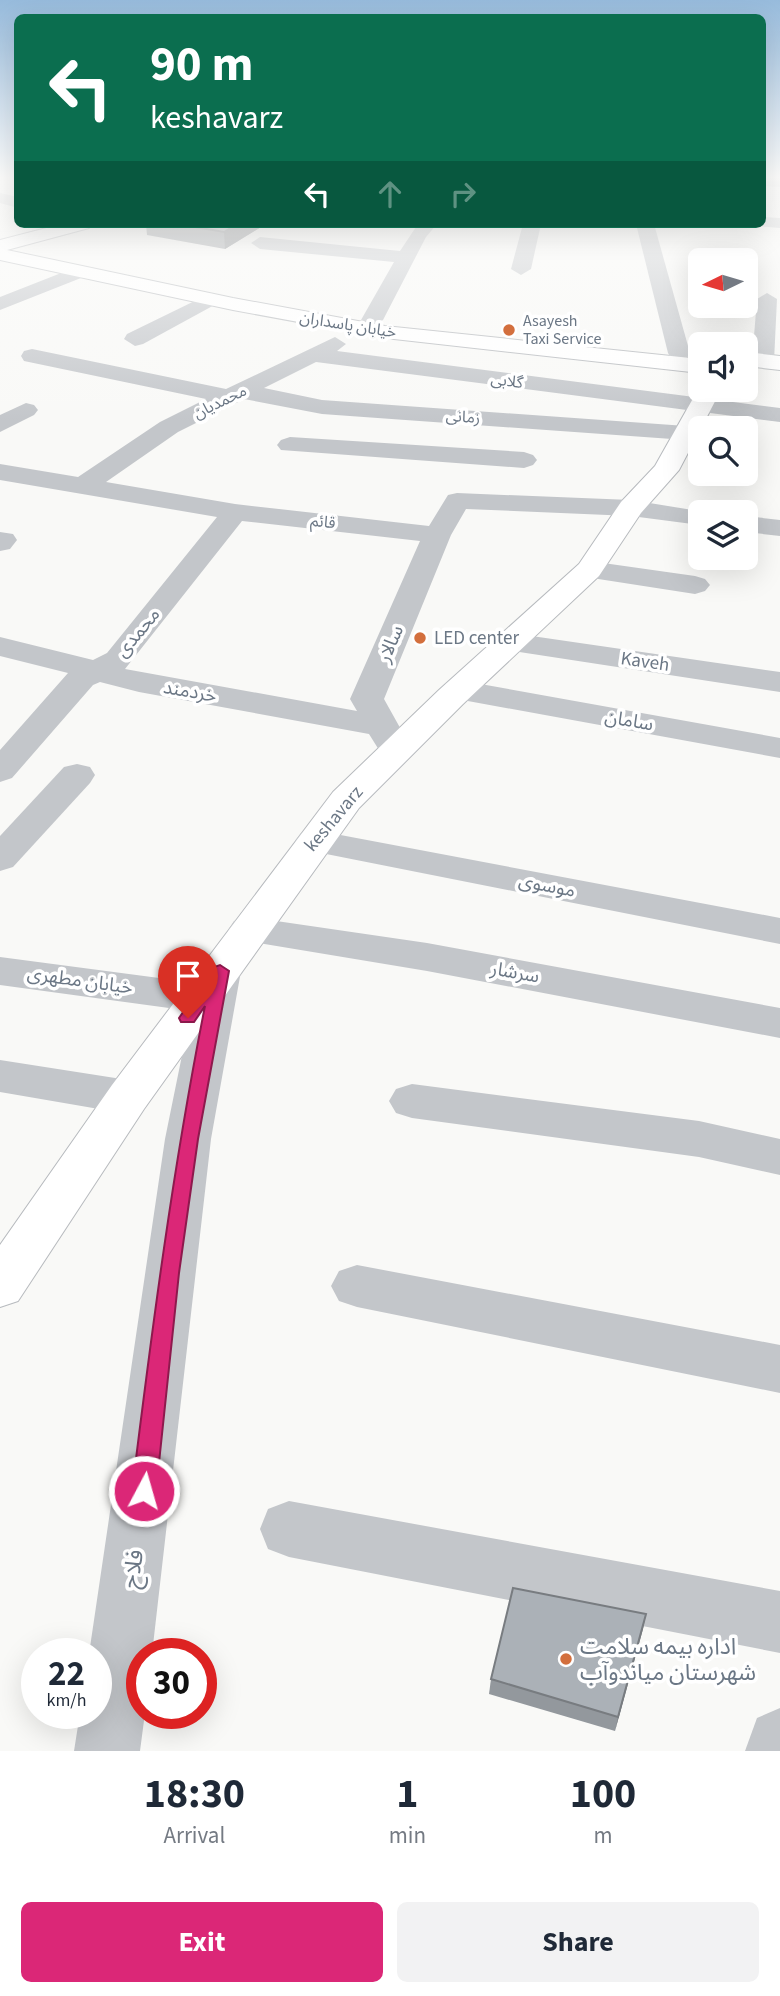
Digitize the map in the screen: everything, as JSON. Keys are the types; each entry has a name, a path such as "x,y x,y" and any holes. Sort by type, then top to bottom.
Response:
{"main road":[{"name":"خیابان پاسداران","path":"50,259 79,271 211,299 369,324 688,364"},
{"name":"خیابان پاسداران","path":"87,259 369,324 688,354"},
{"name":"keshavarz","path":"6,1266 389,738 468,692 511,642 589,570 631,508 666,470 698,410"}],"street":[{"path":"369,324 405,259"},
{"path":"521,269 524,259"},
{"path":"657,259 688,348"},
{"path":"0,304 79,271"},
{"path":"135,339 211,299"},
{"path":"763,365 767,299"},
{"name":"محمدیان","path":"81,486 169,427 369,324"},
{"name":"گلابی","path":"313,355 698,410"},
{"name":"زمانی","path":"32,356 235,394 322,407 529,422 698,410"},
{"path":"0,425 26,410"},
{"path":"698,410 780,415"},
{"path":"507,504 524,460 529,422"},
{"path":"290,445 524,460"},
{"name":"قائم","path":"3,476 235,512 437,535"},
{"path":"437,535 457,501 631,508 688,515"},
{"name":"محمدی","path":"0,771 82,678 118,660 235,512"},
{"path":"758,525 780,528"},
{"name":"سالار","path":"389,738 367,699 437,535"},
{"path":"589,570 695,585"},
{"name":"Kaveh","path":"511,642 780,682"},
{"name":"خردمند","path":"0,646 139,682 389,738"},
{"name":"سامان","path":"468,692 780,748"},
{"path":"0,859 77,775"},
{"name":"موسوی","path":"314,841 780,931"},
{"name":"سرشار","path":"223,966 440,959 744,1014 780,1023"},
{"name":"خیابان مطهری","path":"0,971 223,966"},
{"name":"فلاح","path":"107,1751 144,1491 186,1153 223,966"},
{"path":"0,1076 128,1097"},
{"path":"412,1101 699,1139 780,1157"},
{"path":"357,1286 780,1369"},
{"path":"289,1529 780,1622"},
{"path":"778,1751 780,1741"}],"building":[{"name":"اداره بیمه سلامت شهرستان میاندوآب","path":"513,1588 646,1614 618,1717 491,1679"}],"place":[{"name":"Asayesh Taxi Service","path":"509,330"},
{"name":"LED center","path":"420,638"},
{"name":"اداره بیمه سلامت شهرستان میاندوآب","path":"566,1659"}],"route":[{"path":"144,1491 169,1273 188,1139 220,971 188,1018"}]}
